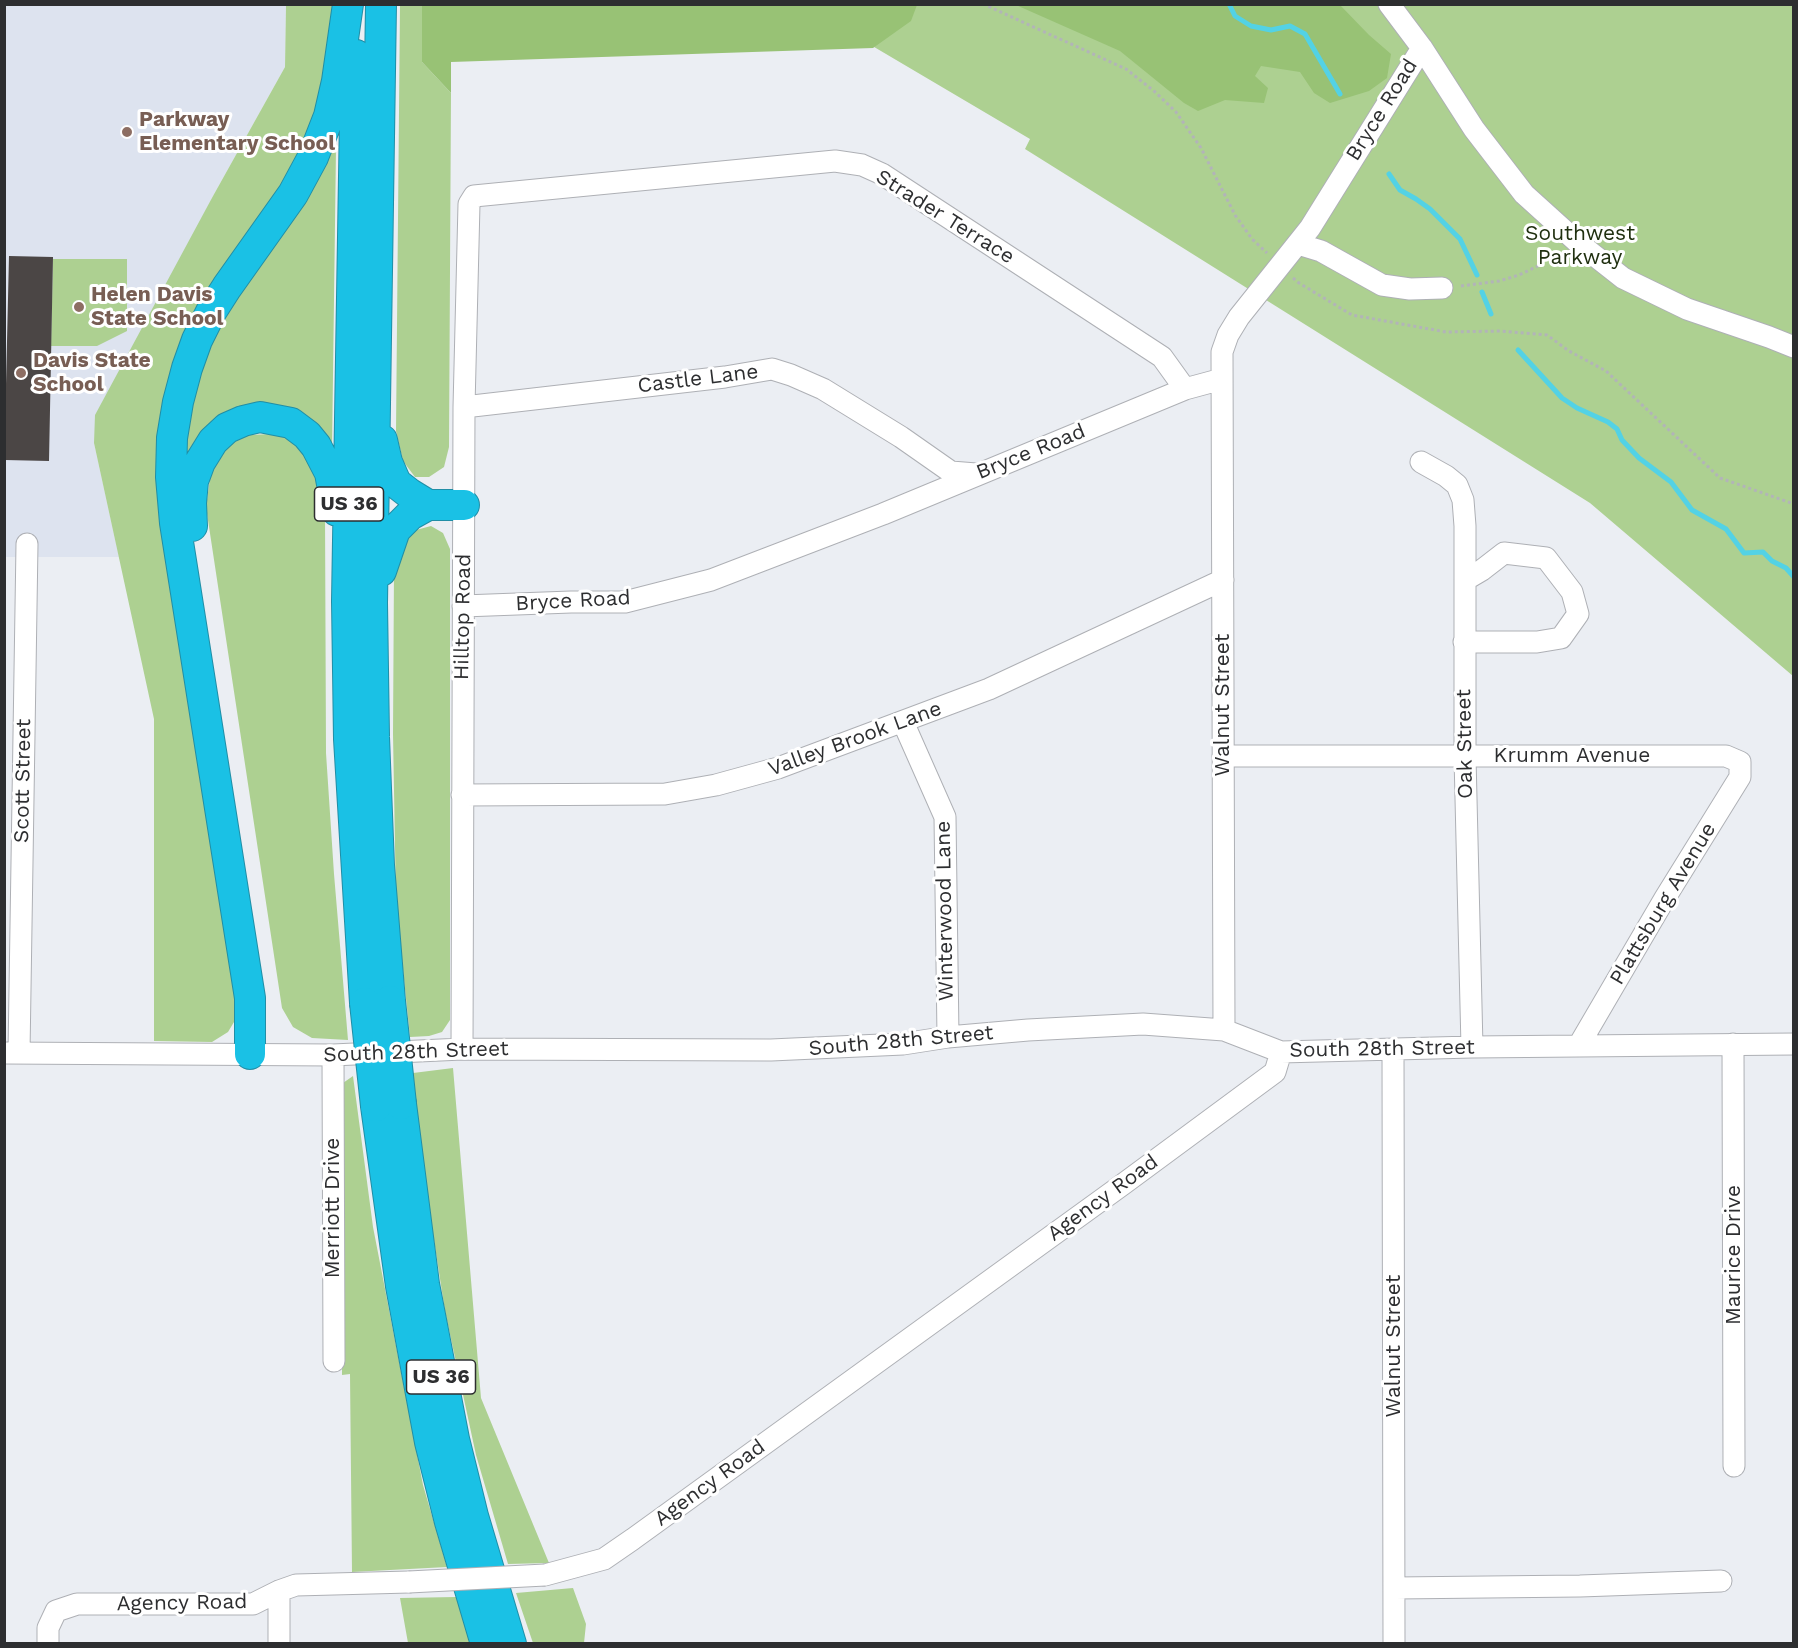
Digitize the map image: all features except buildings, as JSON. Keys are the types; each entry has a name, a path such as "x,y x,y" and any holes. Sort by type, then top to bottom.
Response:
{"highway":[{"path":"260,1054 249,998 176,523 171,477 172,438 187,368 197,340 211,312 293,195 313,157 329,116 337,81 348,4"},
{"name":"US 36","path":"356,4 360,602 374,737 379,865 378,1002 401,1286 430,1442 450,1522 486,1644"},
{"name":"US 36","path":"360,602 375,405 381,4"},
{"path":"375,405 387,462 396,483 428,505"},
{"path":"260,1054 264,984 192,521 193,481 200,462 213,441 227,428 260,417 275,419 291,423 316,446 330,473 360,602"},
{"path":"360,602 395,530 410,515 428,505 464,505"},
{"name":"US 36","path":"388,1105 449,1417 473,1516 511,1644"}],"street":[{"path":"1389,4 1422,48 1474,129 1524,194 1576,241 1623,278 1687,309 1794,347"},
{"name":"Bryce Road","path":"464,606 625,602 711,580 862,522 1185,389 1221,380 1222,352 1228,335 1239,317 1310,228 1422,48"},
{"name":"Strader Terrace","path":"484,194 835,161 862,165 882,174 1162,357 1185,389"},
{"name":"Hilltop Road","path":"462,1049 464,406 469,204 474,196 484,194"},
{"path":"1298,244 1330,255 1382,285 1410,290 1442,288"},
{"name":"Castle Lane","path":"464,406 725,377 772,369 823,389 901,437 951,472 977,474"},
{"name":"Walnut Street","path":"1221,380 1224,1030"},
{"name":"Oak Street","path":"1421,462 1457,485 1463,500 1465,757 1472,1047"},
{"name":"Scott Street","path":"12,1053 27,544"},
{"path":"1464,642 1537,642 1561,638 1578,614 1572,592 1546,558 1504,553 1465,580"},
{"name":"Valley Brook Lane","path":"462,795 665,794 716,785 778,768 989,689 1223,580"},
{"name":"Winterwood Lane","path":"903,722 945,817 948,1037"},
{"name":"Krumm Avenue","path":"1223,756 1726,756 1740,762"},
{"name":"Plattsburg Avenue","path":"1579,1045 1665,898 1740,777 1740,762"},
{"name":"South 28th Street","path":"12,1053 333,1055 462,1049 771,1050 903,1044 948,1037 1096,1025 1143,1024 1224,1030 1281,1052 1579,1045 1794,1044"},
{"name":"Maurice Drive","path":"1732,1044 1734,1466"},
{"name":"Walnut Street","path":"1393,1048 1394,1644"},
{"name":"Agency Road","path":"48,1644 48,1628 56,1611 77,1604 253,1604 296,1585 545,1575 604,1559 1275,1072 1281,1052"},
{"name":"Merriott Drive","path":"333,1055 334,1361"},
{"path":"1395,1588 1580,1586 1721,1581"},
{"path":"279,1591 279,1644"}],"path":[{"path":"1442,288 1499,281 1520,275 1542,264"}],"shaded area":[{"path":"5,5 286,5 285,67 213,196 94,443 119,557 5,557"}],"green space":[{"path":"422,4 917,5 911,21 873,48 451,62 451,93 422,62"},
{"path":"286,5 334,5 327,70 311,126 287,177 177,353 227,935 237,1017 228,1032 212,1042 154,1041 154,719 94,443 95,415 285,67"},
{"path":"400,5 422,5 422,62 451,93 449,447 444,467 429,477 415,477 403,461 396,431"},
{"name":"Southwest Parkway","path":"803,5 1793,5 1793,676 1590,503 1025,149 1030,139"},
{"path":"1016,5 1340,5 1391,54 1387,78 1369,91 1330,103 1314,93 1300,72 1261,66 1255,76 1268,88 1264,103 1225,100 1198,111 1184,103 1120,51"},
{"path":"330,139 336,148 332,451 267,407 182,474 199,375 216,321"},
{"path":"53,259 127,259 127,331 97,346 51,346"},
{"path":"273,434 292,440 320,474 325,513 326,753 348,1040 312,1038 293,1027 282,1008 206,507 211,471 224,447 247,435"},
{"path":"431,526 443,533 450,549 450,1020 442,1032 429,1036 410,1037 396,902 393,734 394,569 401,545 416,530"},
{"path":"453,1068 481,1398 549,1563 508,1564 476,1455 445,1311 418,1137 413,1073"},
{"path":"353,1076 373,1227 423,1485 447,1567 352,1572 350,1374 342,1375 343,1083"},
{"path":"573,1588 586,1624 584,1643 533,1643 516,1593"},
{"path":"456,1597 471,1643 408,1643 400,1598"}],"waterway":[{"path":"1229,4 1235,16 1251,26 1271,30 1290,26 1305,34 1340,94"},
{"path":"1389,174 1400,190 1430,209 1460,239 1477,275"},
{"path":"1482,292 1491,314"},
{"path":"1518,350 1562,398 1617,429 1622,440 1639,458 1671,482 1692,510 1726,529 1744,553 1763,552 1772,561 1786,568 1794,577"}],"place":[{"name":"Parkway Elementary School","path":"127,132"},
{"name":"Helen Davis State School","path":"79,307"},
{"name":"Davis State School","path":"21,373"}]}
